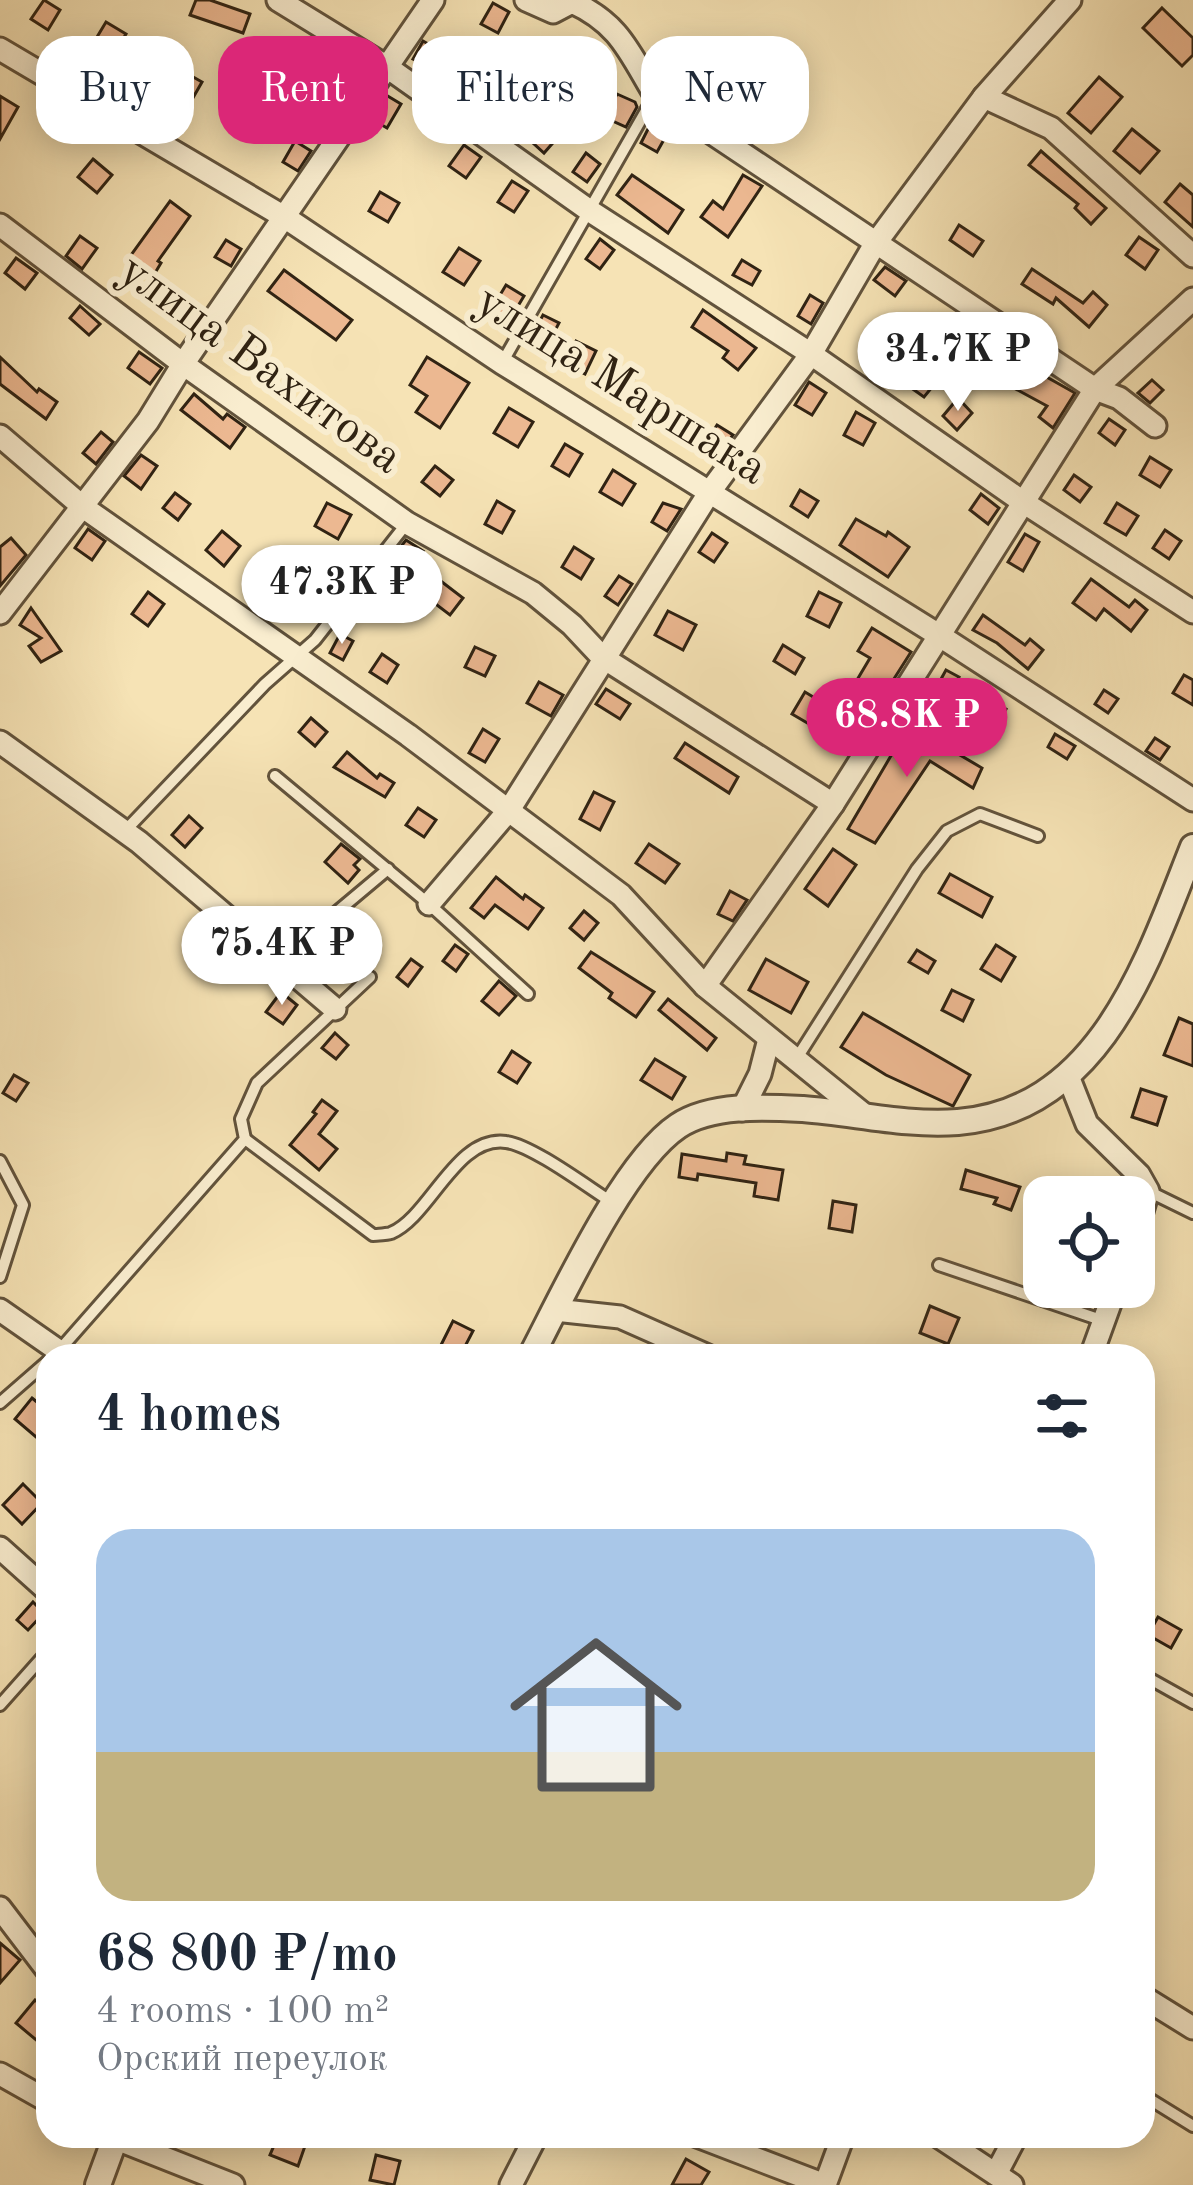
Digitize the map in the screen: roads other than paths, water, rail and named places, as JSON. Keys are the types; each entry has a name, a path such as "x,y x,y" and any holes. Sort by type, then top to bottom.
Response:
{"street":[{"path":"278,0 337,36"},
{"path":"388,66 433,0"},
{"path":"526,0 553,12 572,2 599,14 618,33 641,72"},
{"path":"429,904 509,810 709,493 811,353 875,244 985,97 1070,0"},
{"name":"улица Маршака","path":"0,49 286,218 502,363 1193,800"},
{"path":"388,68 590,211 811,353 1023,502 1193,612"},
{"path":"985,97 1051,128 1193,256"},
{"path":"0,613 148,421 335,144"},
{"path":"727,144 1155,426"},
{"name":"улица Вахитова","path":"0,225 406,524 533,593 602,657 833,804"},
{"path":"705,986 833,804 1094,389 1193,299"},
{"path":"0,436 83,507 295,655 621,896 705,986 862,1113"},
{"path":"0,742 124,832 335,1009"},
{"path":"537,1344 644,1154 681,1123 766,1107 862,1113 915,1124 992,1117 1035,1099 1068,1076 1099,1045 1120,1014 1148,959 1193,847"},
{"path":"742,1110 760,1074 769,1039"},
{"path":"1068,1076 1087,1124 1140,1176"},
{"path":"1095,1344 1109,1308"},
{"path":"0,1310 42,1344"},
{"path":"555,1310 620,1317 681,1344"},
{"path":"0,1548 36,1580"},
{"path":"0,1908 36,1955"},
{"path":"1155,2004 1193,2028"},
{"path":"0,2074 36,2094"},
{"path":"98,2185 110,2148"},
{"path":"140,2148 233,2185"},
{"path":"511,2185 530,2148"},
{"path":"728,2148 825,2185 839,2148"},
{"path":"956,2148 1004,2180 1013,2148"}],"lane":[{"path":"502,363 641,120"},
{"path":"124,832 295,655 315,640 406,524"},
{"path":"275,776 528,994"},
{"path":"795,1061 917,868 947,831 980,814 1038,836"},
{"path":"283,964 388,869"},
{"path":"370,977 257,1083 241,1119 245,1138 373,1235 391,1234 460,1162 482,1147 506,1142 615,1205"},
{"path":"67,1344 245,1138"},
{"path":"0,1161 23,1205 0,1277"},
{"path":"1155,1195 1193,1214"},
{"path":"939,1264 1104,1321"},
{"path":"0,1403 36,1373"},
{"path":"0,1706 36,1666"},
{"path":"1155,1682 1193,1703"},
{"path":"1155,2103 1193,2126"}]}
